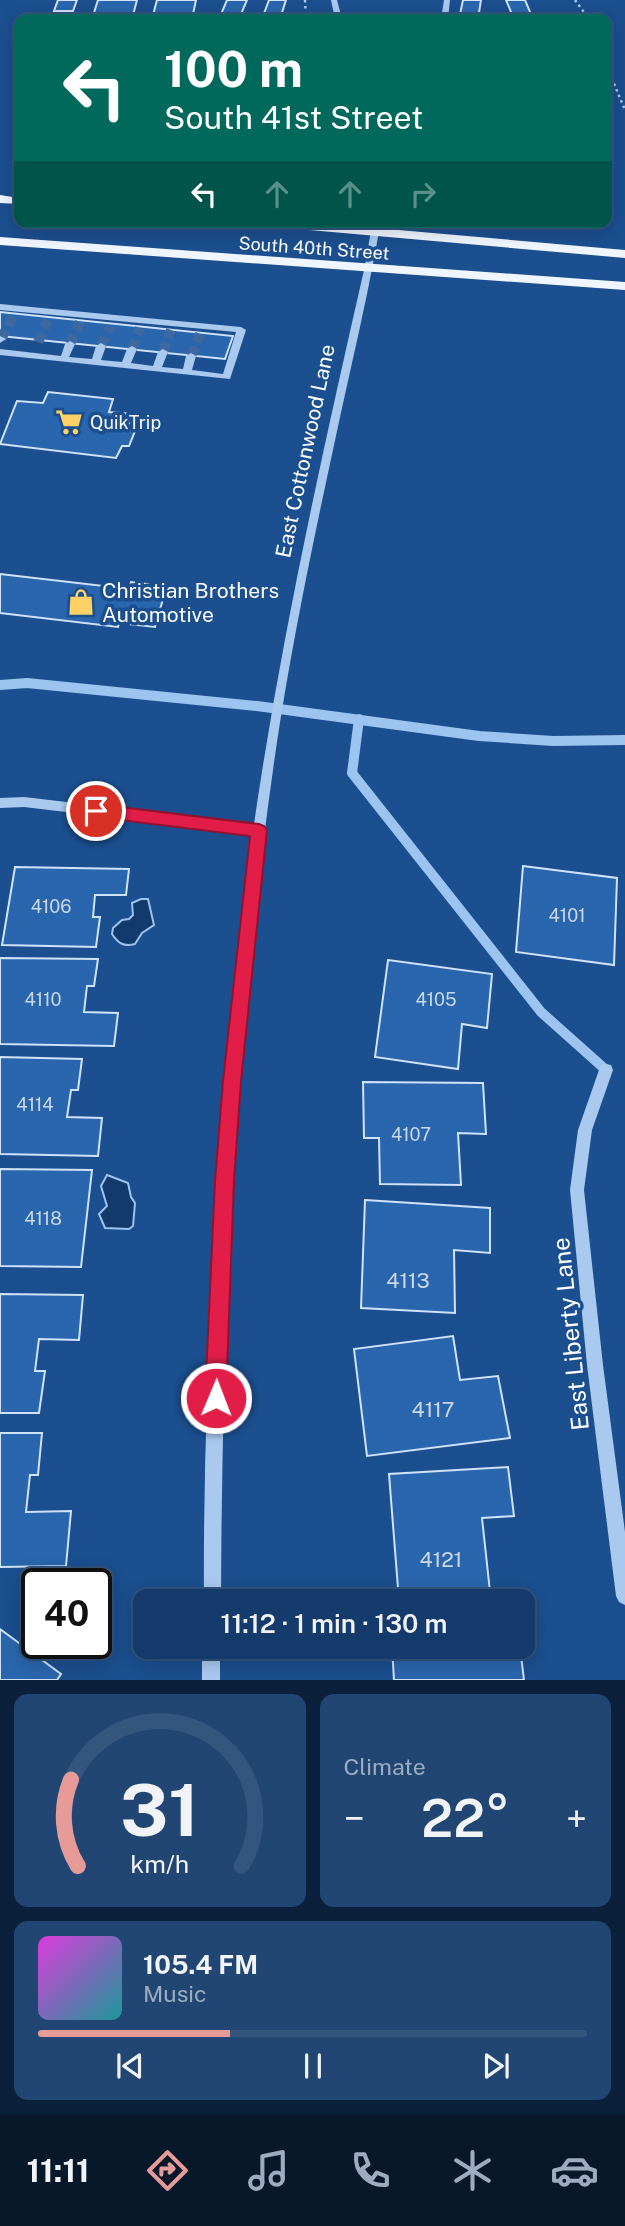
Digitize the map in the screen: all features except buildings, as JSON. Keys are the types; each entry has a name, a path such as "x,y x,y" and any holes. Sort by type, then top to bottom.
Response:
{"main road":[{"name":"South 40th Street","path":"403,228 625,254"},
{"name":"South 40th Street","path":"0,241 368,270 625,286"}],"street":[{"name":"East Cottonwood Lane","path":"212,1589 217,1347 225,1181 236,1031 259,830 297,596 376,228"},
{"path":"32,356 38,342"},
{"path":"64,359 70,345"},
{"path":"96,363 101,346"},
{"path":"125,366 132,349"},
{"path":"0,352 187,373 191,356"},
{"path":"157,369 163,352"},
{"path":"0,803 24,802 259,830"},
{"name":"East Liberty Lane","path":"606,1070 585,1130 577,1190 595,1365 625,1596"},
{"path":"211,1659 211,1680"}],"lane":[{"path":"0,307 15,312 50,316 201,330 241,330 226,377 187,373"}],"path":[{"path":"612,79 625,110"}],"water":[{"path":"148,899 154,925 142,933 135,944 121,944 112,934 113,928 133,915 132,903"},
{"path":"107,1175 128,1183 135,1203 133,1226 129,1229 105,1228 99,1214 107,1206 101,1186"}],"waterway":[{"path":"0,685 27,683 257,706 359,720"},
{"path":"359,720 479,736 553,741 625,740"},
{"path":"359,720 352,773 541,1012 606,1070"}],"tunnel":[{"path":"1,339 13,316"},
{"path":"38,342 48,320"},
{"path":"70,344 80,322"},
{"path":"101,346 111,326"},
{"path":"132,349 140,328"},
{"path":"163,352 171,330"},
{"path":"191,356 200,334"}],"place":[{"name":"QuikTrip","path":"69,422"},
{"name":"Christian Brothers Automotive","path":"81,602"}],"route":[{"path":"96,811 259,830 232,1081 216,1398"}]}
